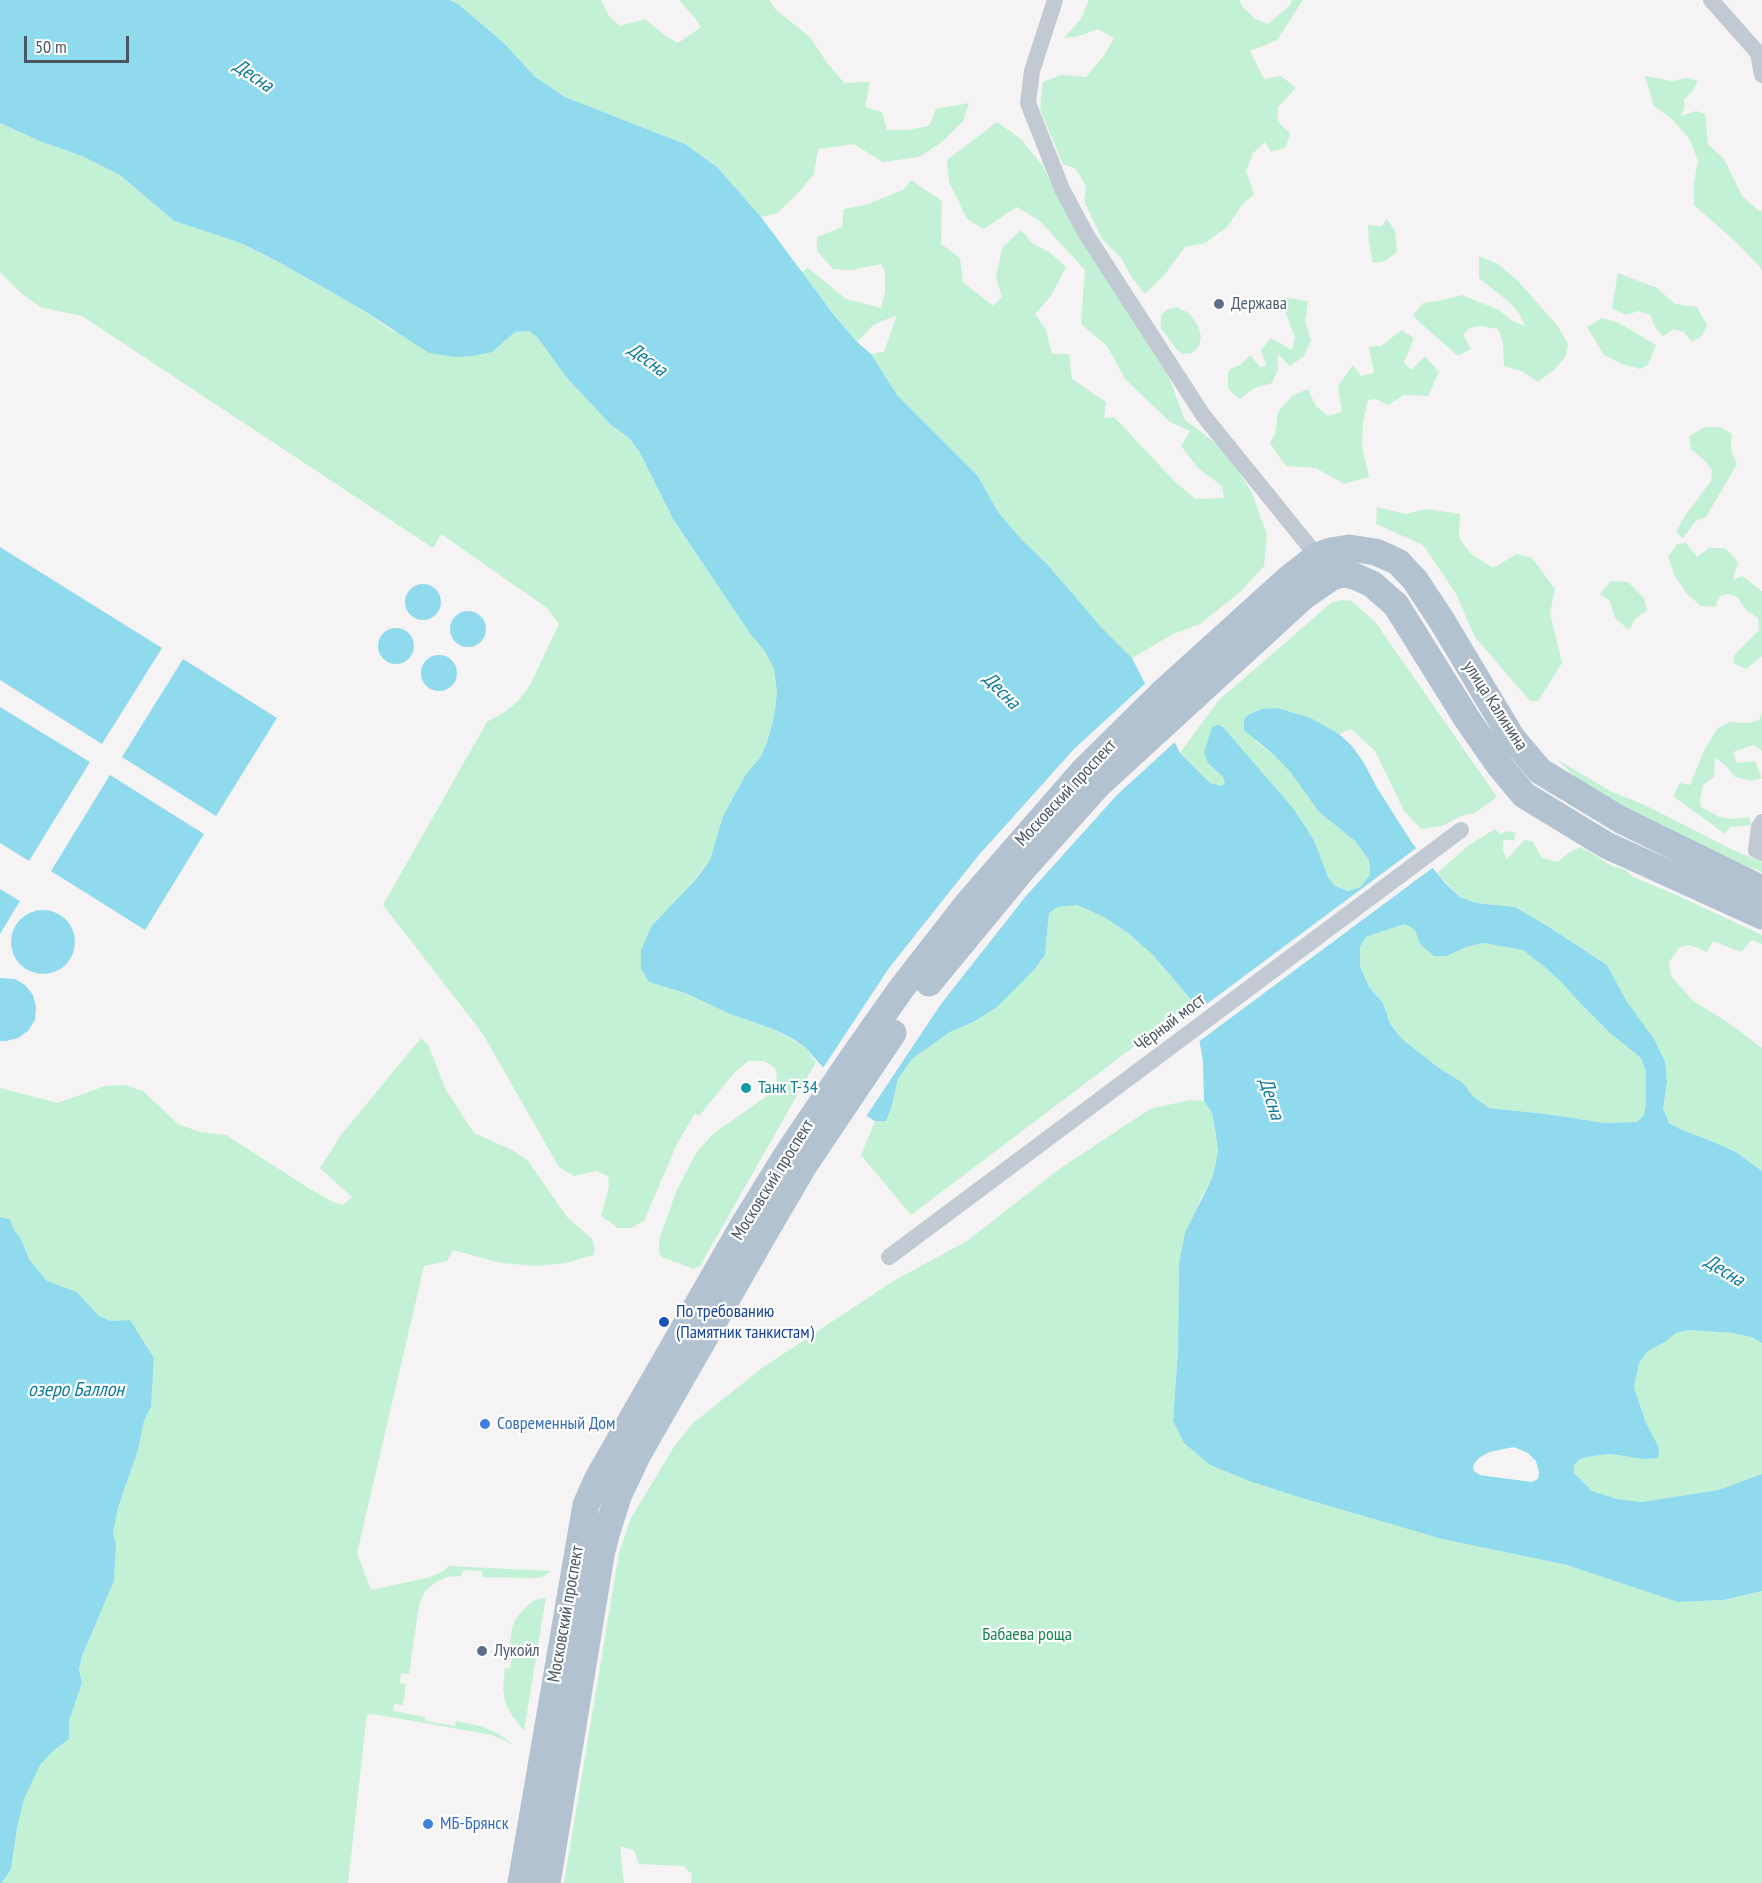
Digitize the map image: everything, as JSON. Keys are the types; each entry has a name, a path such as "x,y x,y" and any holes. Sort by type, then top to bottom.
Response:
{"main road":[{"name":"улица Калинина","path":"1302,588 1317,556 1331,551 1349,548 1376,552 1398,562 1415,580 1442,621 1512,738 1540,771 1621,820 1762,889"},
{"name":"улица Калинина","path":"1302,588 1343,574 1372,584 1388,597 1407,621 1479,737 1524,795 1606,845 1762,916"},
{"name":"Московский проспект","path":"521,1883 578,1543 591,1492 744,1224 877,1056 917,1000 1023,869 1098,785 1302,588"},
{"name":"Московский проспект","path":"547,1883 601,1555 613,1511 638,1454 797,1159"}],"street":[{"path":"1055,0 1032,71 1028,103 1062,189 1086,234 1203,416 1317,556"},
{"path":"1711,0 1760,55 1762,75"},
{"path":"1762,822 1759,827 1756,850 1762,853"},
{"name":"Чёрный мост","path":"889,1257 1458,832"}],"green space":[{"path":"450,0 601,0 609,16 620,26 645,19 678,43 701,27 679,0 769,0 775,9 810,37 844,83 870,82 865,107 882,112 887,130 908,130 929,126 936,109 969,103 963,121 942,142 919,157 883,162 854,144 818,149 814,174 777,213 761,217 717,167 685,144 565,97 534,76 504,43 458,4"},
{"path":"1089,0 1240,0 1241,5 1254,18 1268,24 1290,5 1292,0 1303,0 1277,40 1250,51 1264,79 1281,76 1296,88 1278,107 1278,122 1290,133 1286,147 1271,152 1265,142 1253,153 1246,171 1254,194 1242,205 1227,227 1205,243 1185,247 1165,274 1145,294 1132,278 1121,258 1102,239 1084,201 1086,186 1076,169 1063,164 1040,109 1043,82 1061,75 1086,77 1103,57 1114,38 1098,29 1079,36 1064,38 1081,19"},
{"path":"1645,76 1672,81 1688,78 1698,81 1692,92 1683,100 1685,105 1681,116 1696,111 1705,114 1708,144 1724,159 1742,196 1762,211 1762,269 1694,205 1694,182 1698,161 1689,138 1671,118 1654,106"},
{"path":"997,122 1021,139 1042,165 1073,226 1169,377 1185,420 1214,442 1234,464 1252,493 1267,535 1264,566 1240,592 1200,624 1173,634 1132,658 1101,627 1048,565 998,512 978,476 897,395 871,354 884,352 897,315 873,325 857,342 801,273 808,268 846,299 881,308 885,292 885,272 881,264 851,270 833,269 817,251 817,237 842,227 844,209 865,205 903,190 911,180 942,201 941,244 960,258 963,282 993,306 1002,297 996,277 1002,248 1021,230 1032,243 1049,252 1066,267 1051,296 1035,314 1046,330 1052,354 1069,354 1072,379 1106,402 1104,418 1114,417 1177,484 1196,499 1224,498 1222,486 1198,468 1181,446 1190,431 1170,422 1125,379 1107,346 1081,324 1085,270 1040,221 1017,207 983,229 967,219 949,182 947,160"},
{"path":"0,123 42,142 82,156 120,175 174,221 241,243 277,261 363,310 393,331 492,352 515,332 529,331 537,337 567,378 611,425 629,438 639,451 673,519 751,635 764,650 774,669 777,692 774,717 767,742 760,758 746,774 723,816 710,860 677,901 649,982 685,993 730,1014 776,1030 806,1048 816,1062 700,1266 693,1269 662,1257 659,1252 659,1240 676,1192 696,1153 713,1134 767,1096 776,1081 777,1073 774,1067 764,1061 748,1061 734,1073 699,1116 695,1113 676,1146 644,1221 631,1228 618,1228 601,1216 609,1187 608,1176 596,1171 574,1176 559,1167 483,1034 383,905 487,722 518,701 530,685 559,624 547,608 441,534 433,548 82,316 40,307 21,293 0,272"},
{"path":"1387,219 1395,231 1397,252 1385,261 1373,263 1368,225 1382,226"},
{"path":"1479,256 1498,264 1517,280 1557,325 1568,344 1566,356 1556,368 1538,382 1524,372 1504,366 1503,343 1498,329 1481,326 1469,328 1463,335 1471,349 1458,356 1413,315 1423,303 1462,295 1499,310 1511,320 1525,326 1519,313 1508,301 1479,278"},
{"path":"1618,273 1657,288 1675,304 1697,307 1707,325 1702,336 1692,342 1684,332 1674,329 1663,336 1656,329 1650,315 1638,311 1626,315 1612,308"},
{"path":"1280,297 1308,301 1305,322 1311,340 1304,356 1290,366 1278,354 1278,369 1272,383 1255,388 1239,399 1228,389 1230,369 1240,365 1250,355 1260,367 1266,365 1261,350 1271,338 1292,350 1295,338"},
{"path":"1177,307 1189,313 1198,326 1201,336 1199,346 1192,353 1182,354 1161,328 1161,316 1166,310"},
{"path":"1602,318 1619,323 1656,345 1648,365 1640,369 1622,364 1604,355 1587,327"},
{"path":"1402,330 1414,338 1404,362 1411,370 1425,356 1439,372 1428,396 1404,395 1388,405 1376,399 1368,400 1363,422 1362,447 1369,477 1344,484 1316,468 1286,466 1270,443 1275,434 1278,412 1292,396 1308,389 1316,406 1328,416 1342,412 1338,386 1353,365 1361,376 1374,373 1369,347 1381,346"},
{"path":"1705,427 1720,427 1732,434 1731,449 1737,464 1706,517 1696,521 1683,538 1676,532 1684,517 1711,481 1712,470 1691,449 1689,436"},
{"path":"1377,507 1406,514 1426,509 1460,514 1459,538 1471,554 1493,568 1517,554 1532,558 1555,589 1550,613 1562,663 1538,701 1530,701 1475,637 1455,592 1423,545 1376,524"},
{"path":"1686,543 1697,557 1709,548 1725,548 1738,562 1733,580 1742,576 1762,591 1762,656 1746,669 1733,663 1735,654 1759,630 1758,618 1747,611 1737,597 1728,594 1720,596 1715,607 1701,606 1687,594 1675,576 1668,557 1677,544"},
{"path":"1611,581 1628,582 1644,598 1647,610 1635,619 1629,630 1615,618 1610,601 1600,594"},
{"path":"1342,600 1352,601 1376,623 1497,797 1475,813 1461,816 1442,826 1421,829 1404,811 1375,751 1351,729 1339,734 1311,718 1277,708 1255,741 1274,755 1291,773 1319,812 1355,841 1369,860 1370,875 1360,887 1348,891 1335,886 1328,877 1314,840 1293,808 1223,727 1212,727 1208,763 1222,776 1225,782 1222,786 1210,783 1180,753 1218,701 1331,603"},
{"path":"1762,713 1762,750 1753,745 1733,752 1737,763 1755,761 1762,778 1751,781 1735,777 1715,757 1714,777 1703,785 1701,807 1719,817 1734,819 1749,817 1751,825 1730,827 1725,834 1673,796 1680,783 1690,785 1705,749 1718,728 1730,722 1748,723 1759,720"},
{"path":"1558,760 1610,791 1645,805 1731,849 1762,862 1762,872 1703,849 1602,796 1575,777"},
{"path":"1495,829 1500,834 1509,831 1516,833 1514,840 1503,840 1503,852 1507,859 1524,840 1532,841 1542,858 1558,862 1568,853 1581,847 1612,866 1626,870 1633,877 1762,935 1762,944 1752,940 1741,952 1713,941 1707,952 1690,945 1680,947 1669,962 1671,976 1693,1001 1726,1021 1762,1048 1762,1171 1736,1152 1669,1123 1663,1110 1667,1082 1607,965 1515,907 1476,903 1460,897 1437,873 1469,845"},
{"path":"1077,905 1104,917 1128,933 1153,955 1193,1002 911,1215 861,1155 875,1121 886,1120 898,1079 912,1059 950,1032 973,1022 1034,970 1045,955 1049,913 1058,907"},
{"path":"1405,924 1415,930 1420,944 1447,956 1466,947 1483,943 1523,950 1546,968 1610,1033 1641,1058 1646,1072 1644,1115 1637,1122 1605,1123 1489,1108 1473,1096 1463,1083 1439,1068 1402,1039 1390,1024 1383,1003 1369,987 1360,965 1360,947 1366,937"},
{"path":"421,1038 428,1045 446,1090 474,1133 514,1151 528,1161 567,1217 592,1239 595,1248 593,1255 566,1263 537,1266 501,1263 453,1250 447,1261 424,1266 357,1553 371,1590 427,1578 442,1572 449,1566 551,1571 537,1578 482,1577 482,1571 463,1570 461,1576 447,1577 425,1591 419,1605 409,1674 401,1673 400,1683 406,1684 403,1705 394,1704 393,1711 425,1717 425,1721 455,1726 456,1721 481,1726 499,1734 514,1745 492,1735 367,1714 348,1883 2,1883 11,1869 24,1799 40,1765 69,1739 69,1721 82,1683 79,1669 82,1656 114,1581 116,1545 113,1533 118,1508 138,1450 144,1421 151,1407 154,1358 130,1320 111,1321 99,1316 77,1292 47,1281 29,1259 10,1219 0,1217 0,1088 58,1103 105,1086 125,1085 143,1091 178,1124 200,1132 226,1135 310,1189 343,1205 352,1197 320,1168 341,1135"},
{"name":"Бабаева роща","path":"1190,1100 1204,1101 1212,1113 1218,1151 1213,1176 1201,1197 1179,1263 1178,1349 1173,1421 1184,1443 1210,1465 1295,1496 1442,1539 1567,1565 1678,1602 1723,1600 1762,1591 1762,1883 691,1883 692,1874 683,1866 639,1864 634,1850 620,1846 624,1883 564,1883 619,1553 631,1518 674,1447 692,1424 762,1368 895,1280 967,1241 1058,1170 1150,1109"},
{"path":"1689,1330 1733,1333 1751,1337 1762,1343 1762,1474 1718,1490 1642,1502 1617,1499 1592,1491 1574,1473 1574,1465 1580,1459 1610,1454 1621,1456 1658,1448 1646,1423 1634,1387 1634,1379 1639,1363 1648,1351 1676,1333"},
{"path":"546,1597 524,1731 505,1702 503,1688 505,1668 510,1669 513,1653 509,1651 512,1628 517,1617 533,1601"}],"water":[{"name":"Десна","path":"0,0 450,0 458,4 504,43 534,76 565,97 685,144 717,167 761,217 831,311 857,342 871,354 897,395 978,476 998,512 1048,565 1101,627 1132,658 1180,753 1210,783 1222,786 1225,782 1208,763 1204,753 1212,727 1218,725 1223,727 1293,808 1314,840 1328,877 1335,886 1348,891 1360,887 1370,875 1369,860 1355,841 1319,812 1291,773 1274,755 1244,730 1244,720 1248,715 1262,709 1277,708 1311,718 1339,734 1352,746 1364,763 1412,843 1445,883 1460,897 1476,903 1515,907 1607,965 1627,1002 1654,1039 1665,1062 1667,1082 1663,1109 1669,1123 1736,1152 1762,1171 1762,1343 1751,1337 1733,1333 1689,1330 1676,1333 1648,1351 1639,1363 1634,1387 1646,1423 1659,1448 1658,1458 1644,1459 1610,1454 1592,1456 1580,1459 1574,1465 1574,1473 1592,1491 1617,1499 1642,1502 1718,1490 1762,1474 1762,1591 1723,1600 1678,1602 1567,1565 1442,1539 1295,1496 1210,1465 1184,1443 1173,1421 1178,1349 1179,1263 1185,1233 1213,1176 1218,1151 1212,1113 1204,1101 1203,1062 1193,1002 1153,955 1128,933 1104,917 1077,905 1058,907 1049,913 1045,955 1034,970 997,1007 973,1022 950,1032 912,1059 898,1079 886,1121 875,1121 865,1115 806,1048 793,1039 685,993 649,982 641,968 641,950 651,927 696,879 710,860 723,816 746,774 760,758 767,742 774,717 777,692 774,669 764,650 751,635 673,519 639,451 629,438 611,425 567,378 537,337 529,331 515,332 492,352 456,357 429,353 363,310 277,261 241,243 174,221 120,175 82,156 42,142 0,123","holes":["1405,924 1415,930 1420,944 1434,956 1447,956 1466,947 1483,943 1523,950 1546,968 1610,1033 1641,1058 1646,1072 1644,1115 1637,1122 1605,1123 1489,1108 1473,1096 1463,1083 1439,1068 1402,1039 1390,1024 1383,1003 1369,987 1360,966 1360,947 1366,937","1514,1447 1528,1453 1536,1461 1538,1479 1532,1482 1480,1475 1474,1471 1473,1465 1479,1458 1489,1452"]},
{"path":"0,547 162,648 102,744 0,680"},
{"path":"423,584 436,589 441,602 436,615 423,620 410,615 405,602 410,589"},
{"path":"468,611 481,616 486,629 481,642 468,647 455,642 450,629 455,616"},
{"path":"396,628 409,633 414,646 409,659 396,664 383,659 378,646 383,633"},
{"path":"439,655 452,660 457,673 452,686 439,691 426,686 421,673 426,660"},
{"path":"183,659 277,718 216,816 122,757"},
{"path":"0,707 90,762 29,861 0,843"},
{"path":"110,775 204,834 145,930 51,871"},
{"path":"0,889 20,901 0,934"},
{"path":"43,910 55,912 66,919 73,930 75,942 73,954 66,965 55,972 43,974 31,972 20,965 13,954 11,942 13,930 20,919 31,912"},
{"path":"0,978 15,979 25,985 33,995 36,1007 35,1020 28,1031 18,1038 6,1041 0,1041"},
{"name":"озеро Баллон","path":"0,1217 10,1219 29,1259 47,1281 77,1292 99,1316 111,1321 130,1320 154,1358 151,1407 144,1421 138,1450 118,1508 113,1533 116,1545 114,1581 82,1656 79,1669 82,1683 69,1721 69,1739 40,1765 24,1799 11,1869 2,1883 0,1883"}],"pier":[{"path":"1147,682 1177,740 1117,795 1026,896 941,1004 865,1118 821,1071 889,968 978,856 1074,749"},
{"path":"1419,846 1435,866 1197,1043 1192,1015"}],"place":[{"name":"Держава","path":"1219,304"},
{"name":"Танк Т-34","path":"746,1088"},
{"name":"По требованию (Памятник танкистам)","path":"664,1322"},
{"name":"Современный Дом","path":"485,1424"},
{"name":"Лукойл","path":"482,1651"},
{"name":"МБ-Брянск","path":"428,1824"}]}
